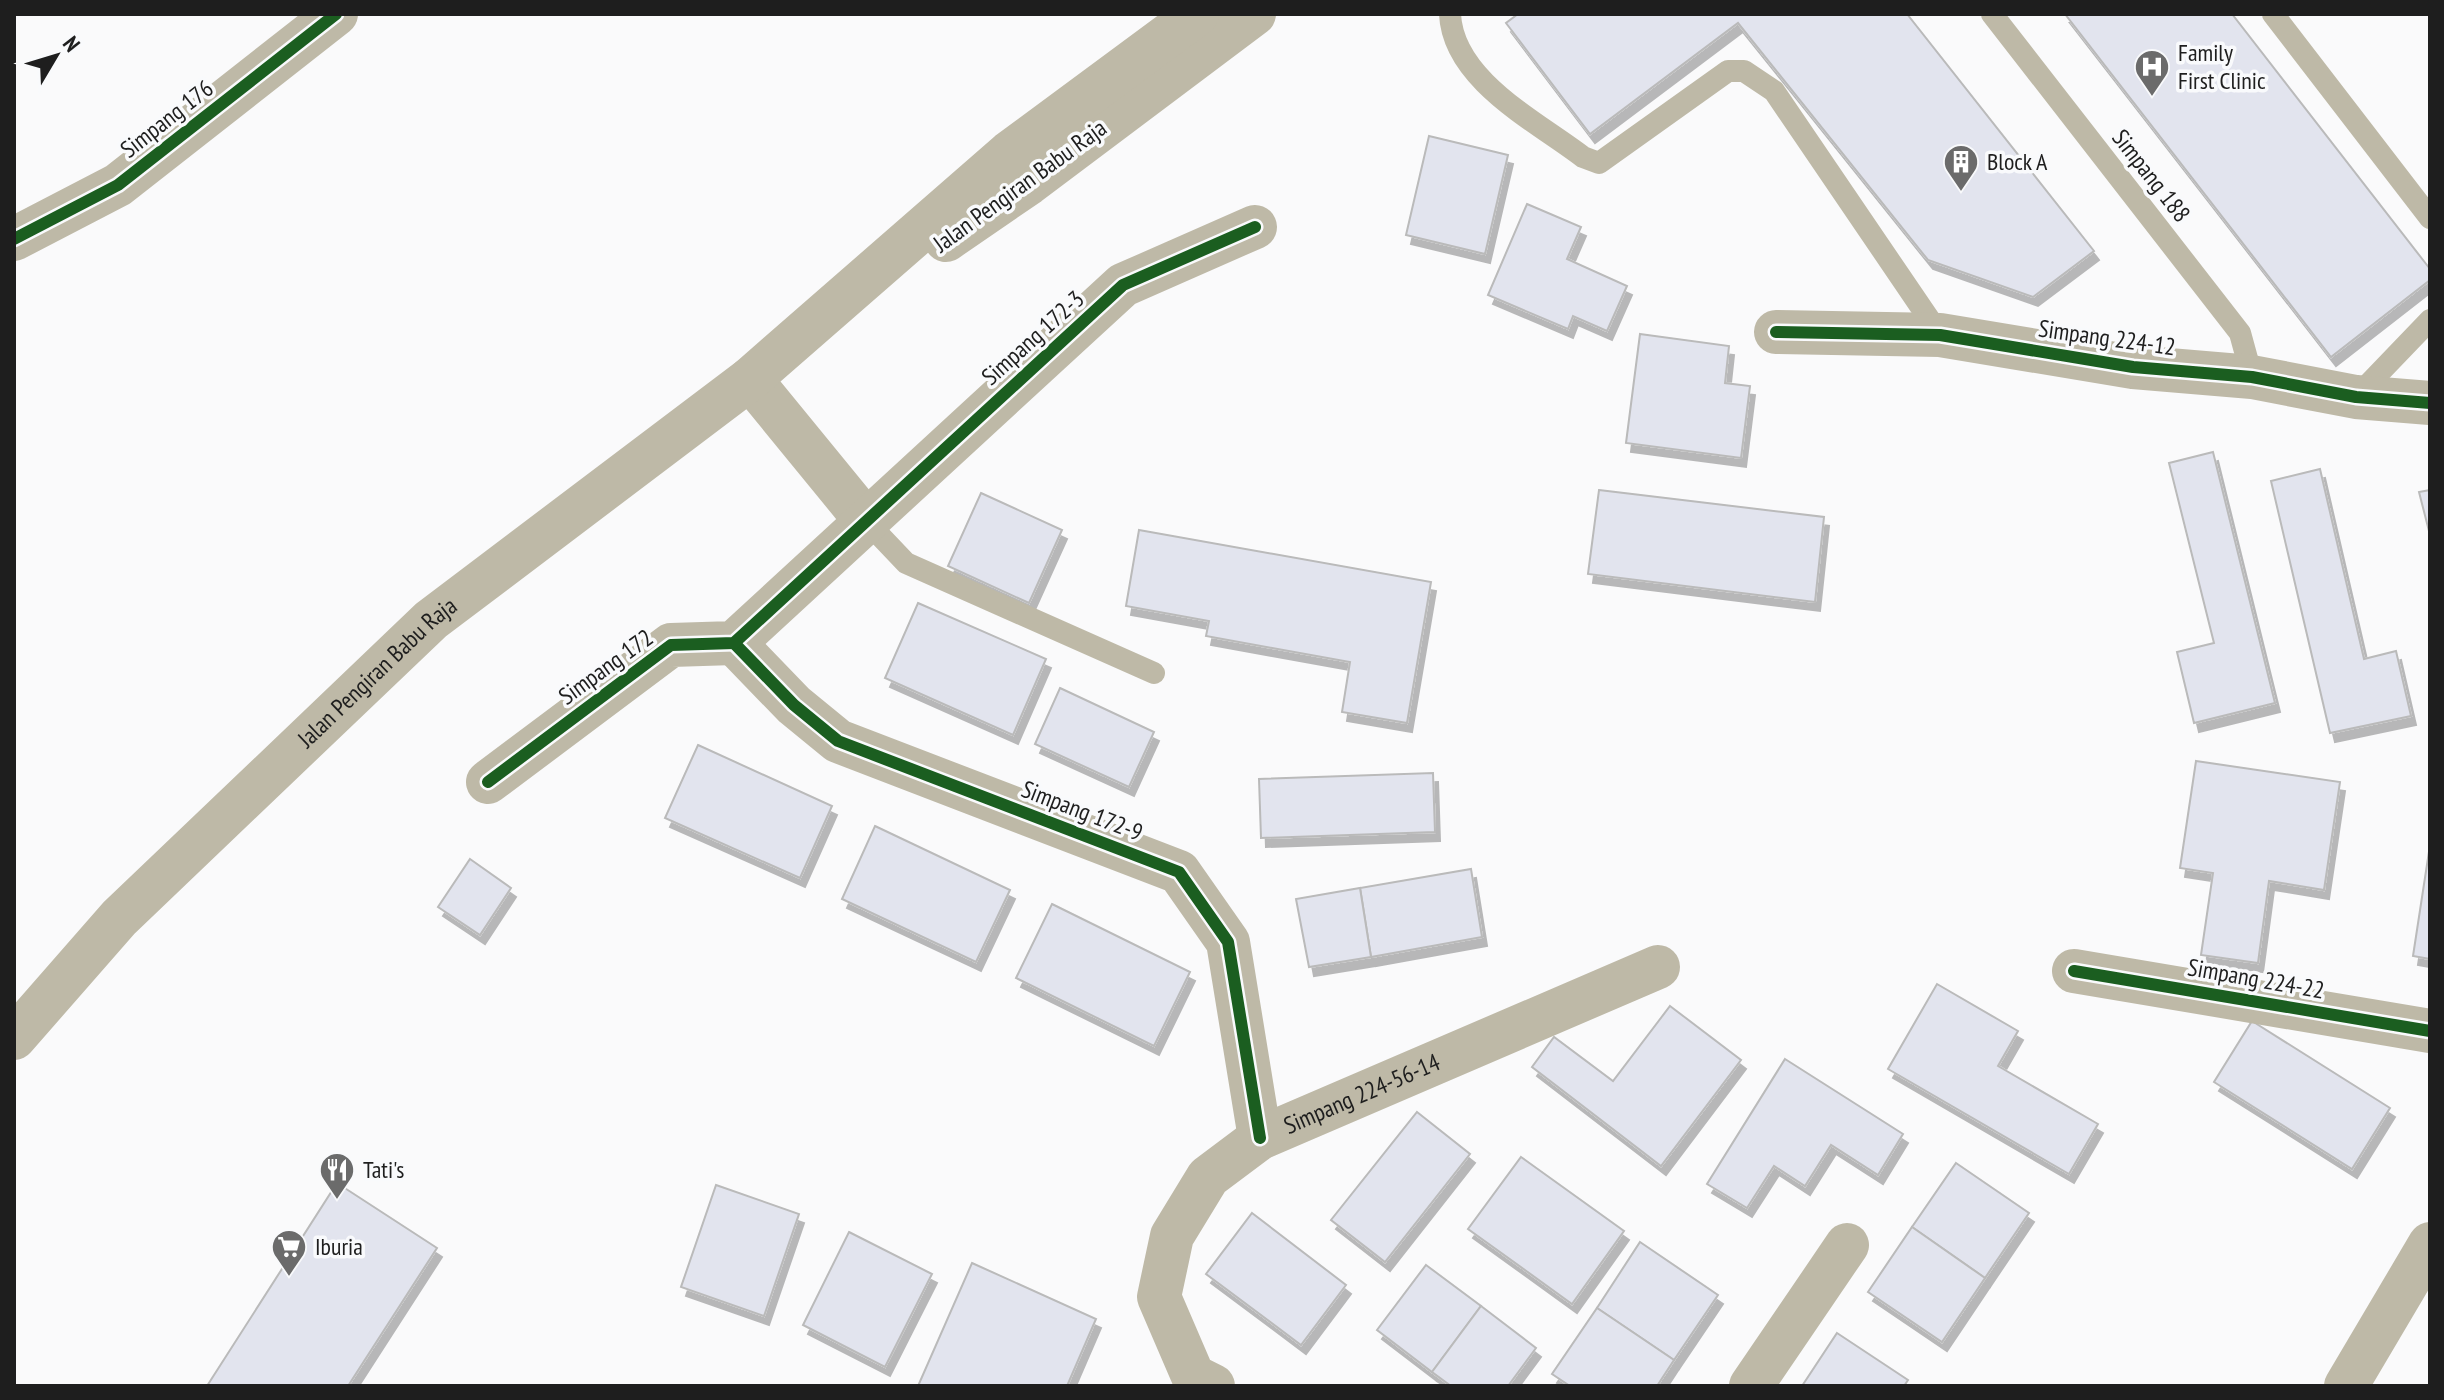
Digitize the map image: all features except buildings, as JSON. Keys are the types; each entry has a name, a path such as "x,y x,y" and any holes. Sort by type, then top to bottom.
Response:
{"street":[{"name":"Simpang 176","path":"14,239 118,185 336,14"},
{"name":"Jalan Pengiran Babu Raja","path":"766,366 1009,153 1197,14"},
{"name":"Jalan Pengiran Babu Raja","path":"14,1038 119,918 431,620 766,366 1029,183 1254,14"},
{"name":"Simpang 172-3","path":"867,522 1123,285 1255,227"},
{"name":"Simpang 224-12","path":"1776,332 1940,335 2133,367 2252,377 2356,397 2430,403"},
{"path":"734,643 867,522 766,366"},
{"name":"Simpang 172","path":"488,782 671,645 734,643"},
{"name":"Simpang 172-9","path":"734,643 794,705 838,741 1179,872 1228,942 1260,1138"},
{"name":"Simpang 224-56-14","path":"1213,1386 1193,1376 1159,1297 1172,1236 1208,1177 1260,1138 1658,967"},
{"name":"Simpang 224-22","path":"2074,971 2430,1031"},
{"path":"2346,1386 2430,1244"},
{"path":"1751,1386 1847,1245"}],"lane":[{"path":"1450,14 1451,32 1485,83 1583,157 1599,163 1728,71 1744,71 1774,91 1940,335"},
{"name":"Simpang 188","path":"1992,14 2240,333 2252,377"},
{"path":"2273,14 2430,218"},
{"path":"2356,397 2430,320"},
{"path":"867,522 906,563 1154,673"}],"cycle path":[{"path":"14,239 118,185 336,14"},
{"path":"488,782 671,645 734,643 1123,285 1255,227"},
{"path":"1776,332 1940,335 2133,367 2252,377 2356,397 2430,403"},
{"path":"734,643 794,705 838,741 1179,872 1228,942 1260,1138"},
{"path":"2074,971 2430,1031"}],"place":[{"name":"Family First Clinic","path":"2152,98"},
{"name":"Block A","path":"1961,193"},
{"name":"Tati's","path":"337,1201"},
{"name":"Iburia","path":"289,1278"}]}
